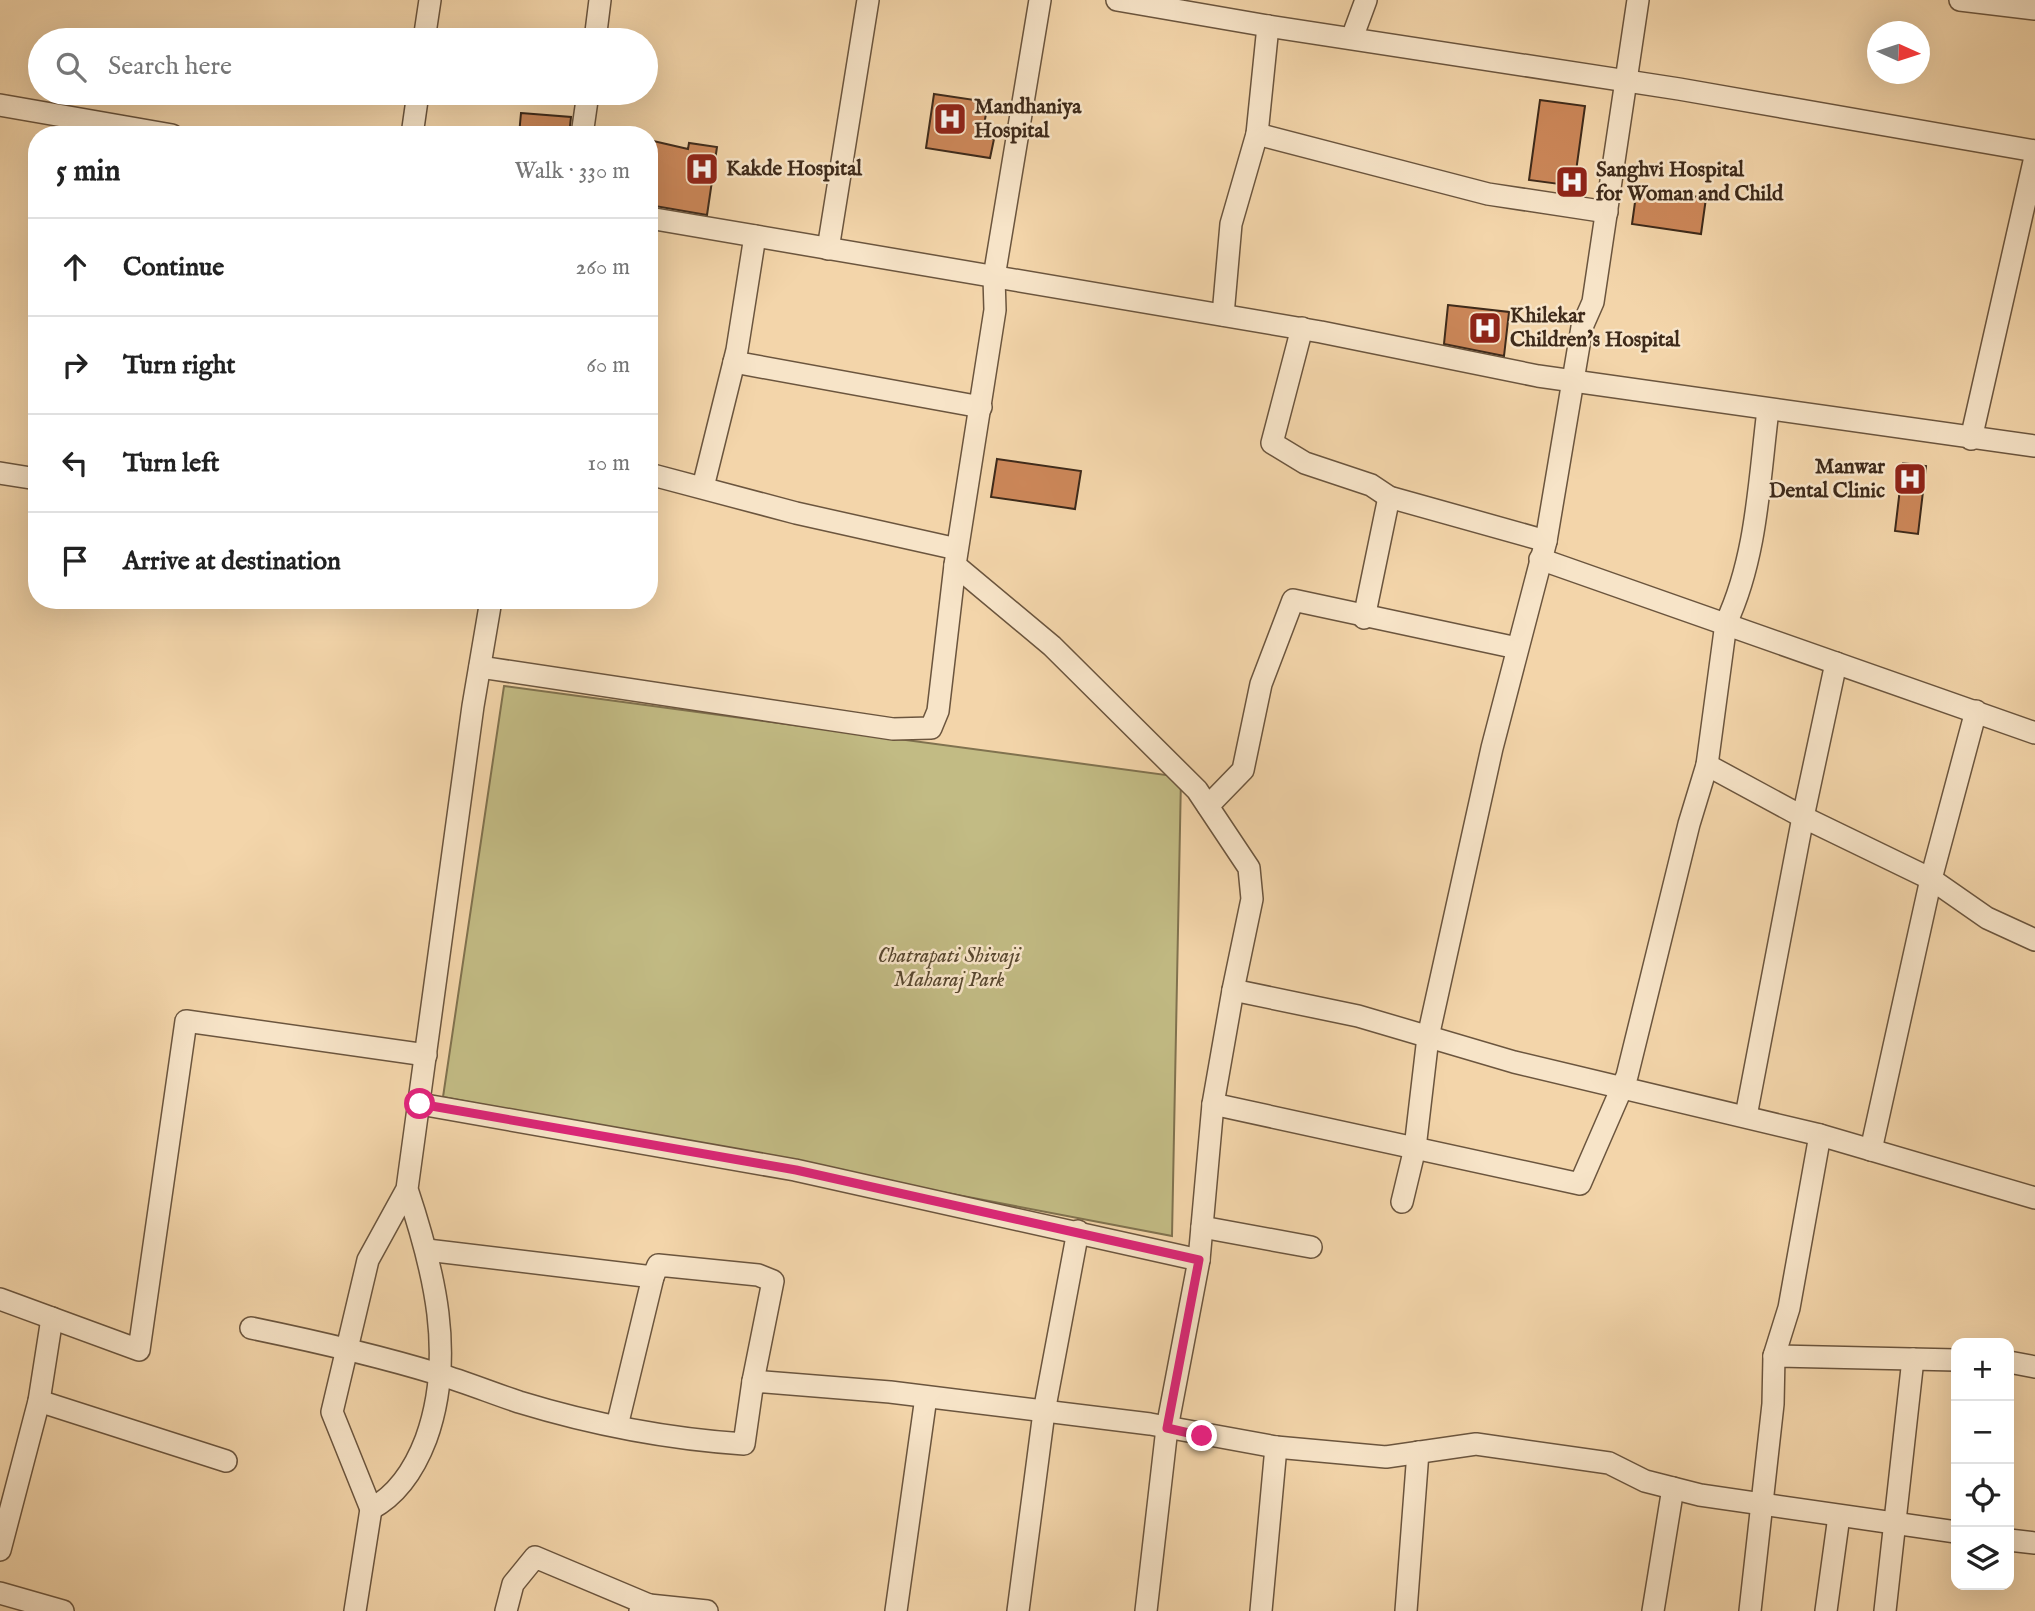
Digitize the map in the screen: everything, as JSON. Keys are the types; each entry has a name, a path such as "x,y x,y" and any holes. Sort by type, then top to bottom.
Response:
{"street":[{"path":"426,28 430,0"},
{"path":"596,28 600,0"},
{"path":"828,249 867,0"},
{"path":"480,667 893,729 930,728 938,711 956,557 995,310 994,277 1040,0"},
{"path":"1117,0 1230,10 1268,26 1624,80 2035,154 1971,439"},
{"path":"1352,38 1366,0"},
{"path":"1402,1202 1415,1148 1429,1037 1517,648 1543,550 1582,327 1593,302 1638,0"},
{"path":"1960,0 2035,9"},
{"path":"1223,315 1231,224 1257,134 1268,26"},
{"path":"0,105 120,126"},
{"path":"413,126 416,105"},
{"path":"583,126 586,105"},
{"path":"1257,134 1488,194 1607,212"},
{"path":"658,220 1302,328 1572,382 2035,446"},
{"path":"703,487 734,362 755,236"},
{"path":"1302,328 1272,443 1305,463 1371,485 1389,497 1543,550 1726,623 2035,733"},
{"path":"734,362 981,407"},
{"path":"1213,1104 1580,1184 1623,1087 1689,824 1707,765 1726,623 1736,601 1753,536 1768,410"},
{"path":"0,473 28,478"},
{"path":"658,476 956,557 1151,741 1198,790 1249,868 1252,899 1213,1104 1199,1260 1167,1428 1146,1611"},
{"path":"1364,618 1389,497"},
{"path":"1208,806 1243,770 1261,684 1293,600 1364,618 1517,648"},
{"path":"355,1611 371,1509 332,1412 345,1347 368,1260 407,1189 490,609"},
{"path":"1746,1116 1803,817 1836,663"},
{"path":"1871,1150 1931,879 1976,711"},
{"path":"1707,765 1803,817 1931,879 1987,918 2035,940"},
{"path":"1233,990 1359,1016 1514,1062 1820,1135 2035,1198"},
{"path":"0,1299 139,1350 186,1021 426,1055"},
{"path":"420,1104 796,1170 1199,1260"},
{"path":"1750,1611 1773,1404 1774,1356 1789,1308 1820,1135"},
{"path":"371,1509 390,1499 418,1460 437,1409 440,1317 427,1250 407,1189"},
{"path":"1202,1227 1311,1247"},
{"path":"1018,1611 1044,1412 1078,1231"},
{"path":"427,1250 653,1277"},
{"path":"251,1328 345,1347 440,1374 520,1402 617,1426 710,1442 744,1444 753,1381 773,1281 758,1275 658,1265 617,1426"},
{"path":"0,1550 39,1401 51,1318"},
{"path":"1774,1356 1951,1360"},
{"path":"1885,1611 1913,1359"},
{"path":"2014,1363 2035,1367"},
{"path":"753,1381 926,1397 1167,1428 1276,1447 1386,1457 1476,1444 1609,1463 1645,1481 1673,1488 1761,1504 1951,1531"},
{"path":"896,1611 926,1397"},
{"path":"39,1401 226,1461"},
{"path":"1261,1611 1276,1447"},
{"path":"1406,1611 1418,1452"},
{"path":"1653,1611 1673,1488"},
{"path":"1826,1611 1839,1516"},
{"path":"2014,1541 2035,1543"},
{"path":"506,1611 513,1584 535,1557 644,1608 707,1611"},
{"path":"0,1593 62,1611"}],"green space":[{"name":"Chatrapati Shivaji Maharaj Park","path":"504,686 1181,777 1172,1236 443,1097"}],"building":[{"path":"934,94 988,102 982,137 994,139 990,158 926,148"},
{"path":"1540,100 1585,106 1574,186 1529,180"},
{"path":"521,113 571,117 570,126 520,126"},
{"path":"658,142 688,149 689,143 717,147 707,215 658,207"},
{"path":"1637,188 1706,198 1701,234 1632,224"},
{"path":"1448,305 1509,312 1504,356 1444,344"},
{"path":"997,459 1081,471 1075,509 991,497"},
{"path":"1903,463 1926,466 1918,534 1895,531"}],"place":[{"name":"Mandhaniya Hospital","path":"950,119"},
{"name":"Kakde Hospital","path":"702,169"},
{"name":"Sanghvi Hospital for Woman and Child","path":"1572,182"},
{"name":"Khilekar Children's Hospital","path":"1485,328"},
{"name":"Manwar Dental Clinic","path":"1910,479"}],"route":[{"path":"420,1104 796,1170 1199,1260 1167,1428 1202,1436"}]}
